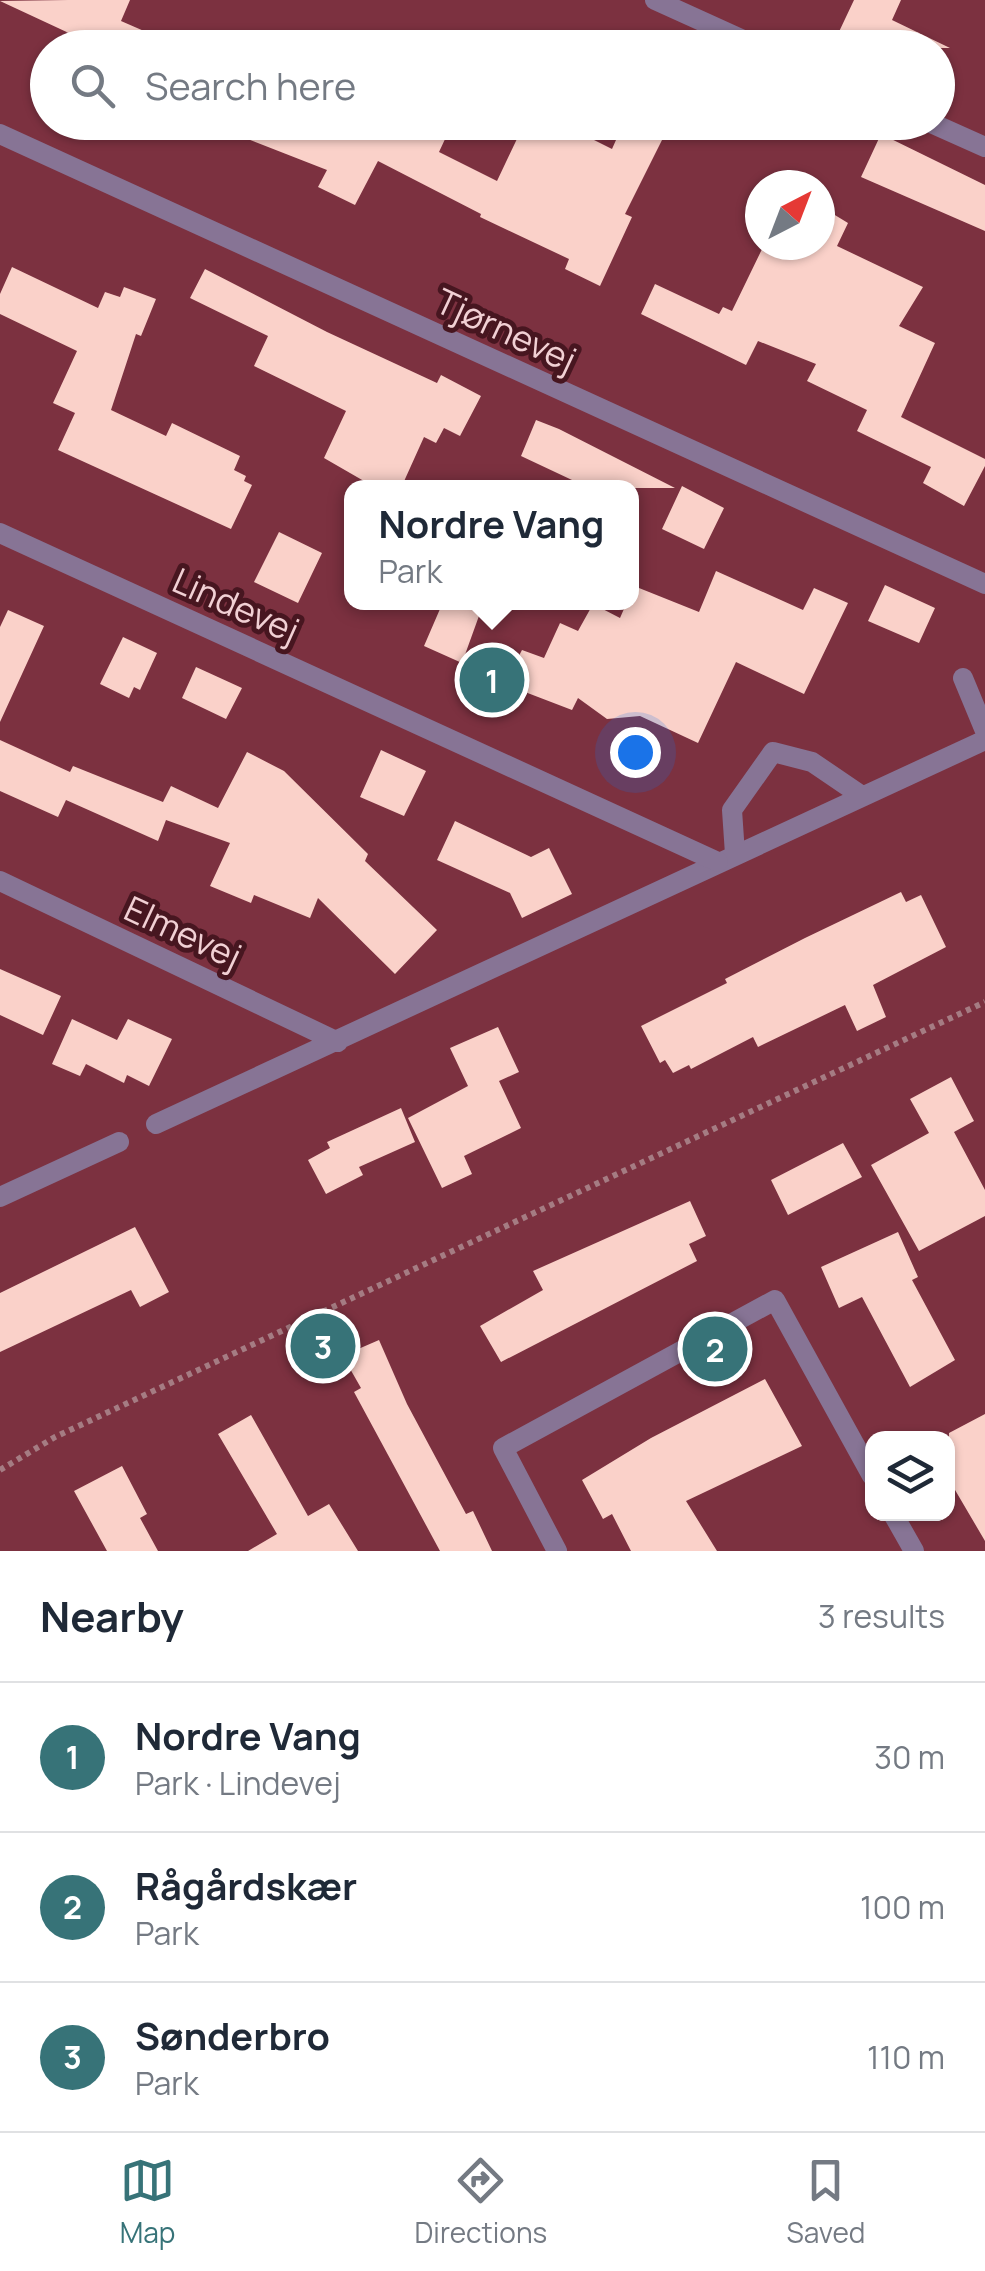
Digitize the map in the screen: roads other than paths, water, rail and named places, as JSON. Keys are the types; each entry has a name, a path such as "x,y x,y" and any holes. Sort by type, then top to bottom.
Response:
{"street":[{"path":"655,0 721,30"},
{"path":"955,133 985,147"},
{"name":"Tjørnevej","path":"0,134 985,584"},
{"name":"Lindevej","path":"0,533 727,858"},
{"path":"964,678 985,730"},
{"path":"156,1124 985,740"},
{"path":"727,858 732,810 773,752 812,762 862,796"},
{"name":"Elmevej","path":"0,881 338,1042"},
{"path":"0,1196 119,1142"},
{"path":"557,1551 502,1448 775,1300 865,1463"},
{"path":"897,1521 914,1551"}],"place":[{"name":"Nordre Vang","path":"492,680"},
{"name":"Sønderbro","path":"323,1346"},
{"name":"Rågårdskær","path":"715,1349"}]}
